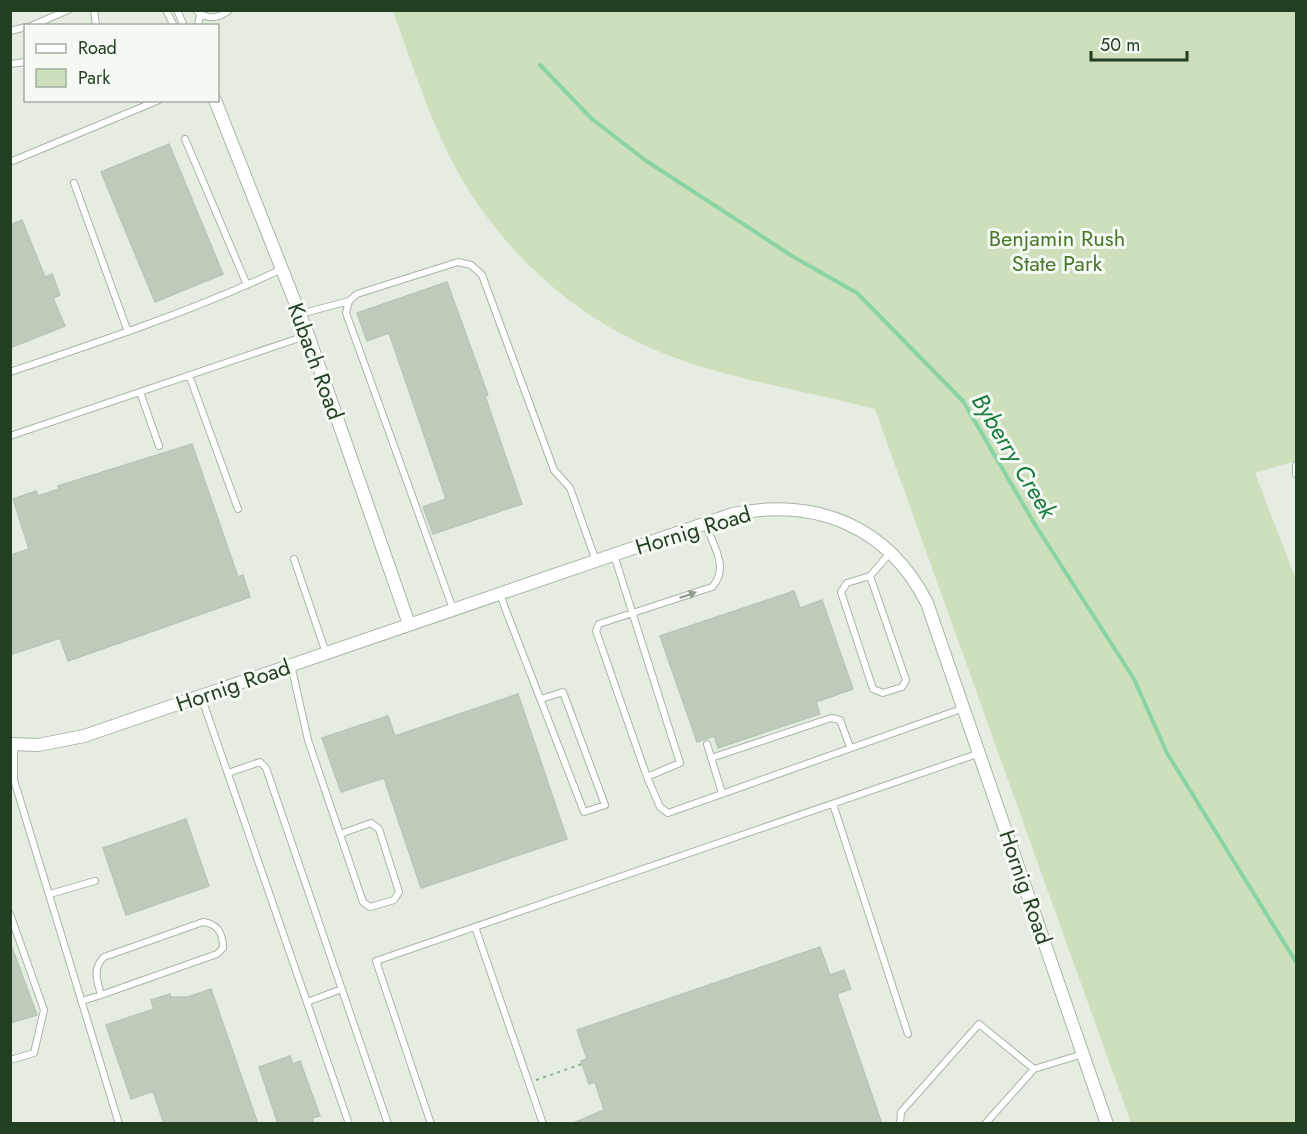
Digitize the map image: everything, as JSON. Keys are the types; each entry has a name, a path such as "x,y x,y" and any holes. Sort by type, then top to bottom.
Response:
{"street":[{"name":"Kubach Road","path":"216,102 308,335 409,624"},
{"name":"Hornig Road","path":"12,745 38,745 84,735 705,523 752,510 806,510 856,528 891,552 911,574 927,603 965,707 1107,1124"}],"lane":[{"path":"36,24 68,10"},
{"path":"166,10 173,24"},
{"path":"177,10 183,24"},
{"path":"198,13 213,18 229,10"},
{"path":"10,162 154,102"},
{"path":"185,139 247,285"},
{"path":"74,183 128,332"},
{"path":"300,314 349,301 357,294 458,262 471,265 482,275 554,470 570,488 596,561"},
{"path":"10,372 128,332 247,285 283,268"},
{"path":"349,301 346,313 453,609"},
{"path":"10,436 308,335"},
{"path":"189,375 238,510"},
{"path":"140,392 159,446"},
{"path":"1296,465 1296,474"},
{"path":"705,523 722,569 719,579 712,587 599,624 596,631 647,777 660,807 668,813 965,707"},
{"path":"870,576 906,680 902,687 883,693 873,689 842,592 847,583 870,576 891,552"},
{"path":"614,554 680,763 647,777"},
{"path":"294,559 326,653"},
{"path":"500,593 540,699 584,812 605,805 563,692 540,699"},
{"path":"291,665 308,740 363,902 370,907 394,900 399,892 379,829 371,823 340,834"},
{"path":"201,696 350,1124"},
{"path":"711,758 831,718 840,720 850,747"},
{"path":"707,744 722,793"},
{"path":"12,745 15,780 118,1124"},
{"path":"431,1124 376,961 980,753"},
{"path":"228,773 260,762 266,768 388,1124"},
{"path":"833,804 908,1034"},
{"path":"50,894 95,881"},
{"path":"10,914 44,1010 34,1053 10,1060"},
{"path":"82,1002 217,954 223,948 219,928 214,924 203,922 104,957 98,963 95,974 101,995"},
{"path":"475,927 543,1124"},
{"path":"307,1002 342,989"},
{"path":"900,1124 902,1112 979,1024 1034,1069"},
{"path":"985,1124 1034,1069 1083,1054"}],"path":[{"path":"529,1082 582,1064"}],"green space":[{"name":"Benjamin Rush State Park","path":"393,11 1296,11 1296,461 1255,473 1296,580 1296,1123 1131,1123 875,409 748,379 673,357 604,324 543,279 492,223 470,192 451,159 427,104"}],"building":[{"path":"169,144 223,274 155,302 101,172"},
{"path":"22,220 45,277 52,274 60,295 53,298 65,326 10,348 10,225"},
{"path":"447,282 488,395 485,396 522,504 433,534 423,507 446,499 389,333 367,341 357,313"},
{"path":"192,444 238,577 243,575 250,597 68,661 60,638 10,655 10,555 29,549 13,499 36,491 38,496 59,489 58,486"},
{"path":"794,591 800,608 822,600 853,689 816,702 820,714 718,748 714,736 697,742 660,636"},
{"path":"518,694 567,839 421,888 384,778 341,792 322,738 388,716 395,736"},
{"path":"186,819 209,886 126,915 103,848"},
{"path":"10,942 37,1015 10,1023"},
{"path":"820,947 830,975 844,970 851,989 837,994 882,1124 571,1124 604,1110 595,1082 589,1084 581,1061 587,1059 577,1030"},
{"path":"211,989 258,1124 164,1124 153,1091 131,1099 106,1025 154,1009 151,1000 170,994 171,997 188,997"},
{"path":"290,1056 293,1064 300,1061 320,1116 312,1118 314,1124 278,1124 259,1067"}],"waterway":[{"name":"Byberry Creek","path":"540,65 592,119 645,160 792,256 857,293 963,401 1034,523 1134,679 1167,753 1296,962"}]}
